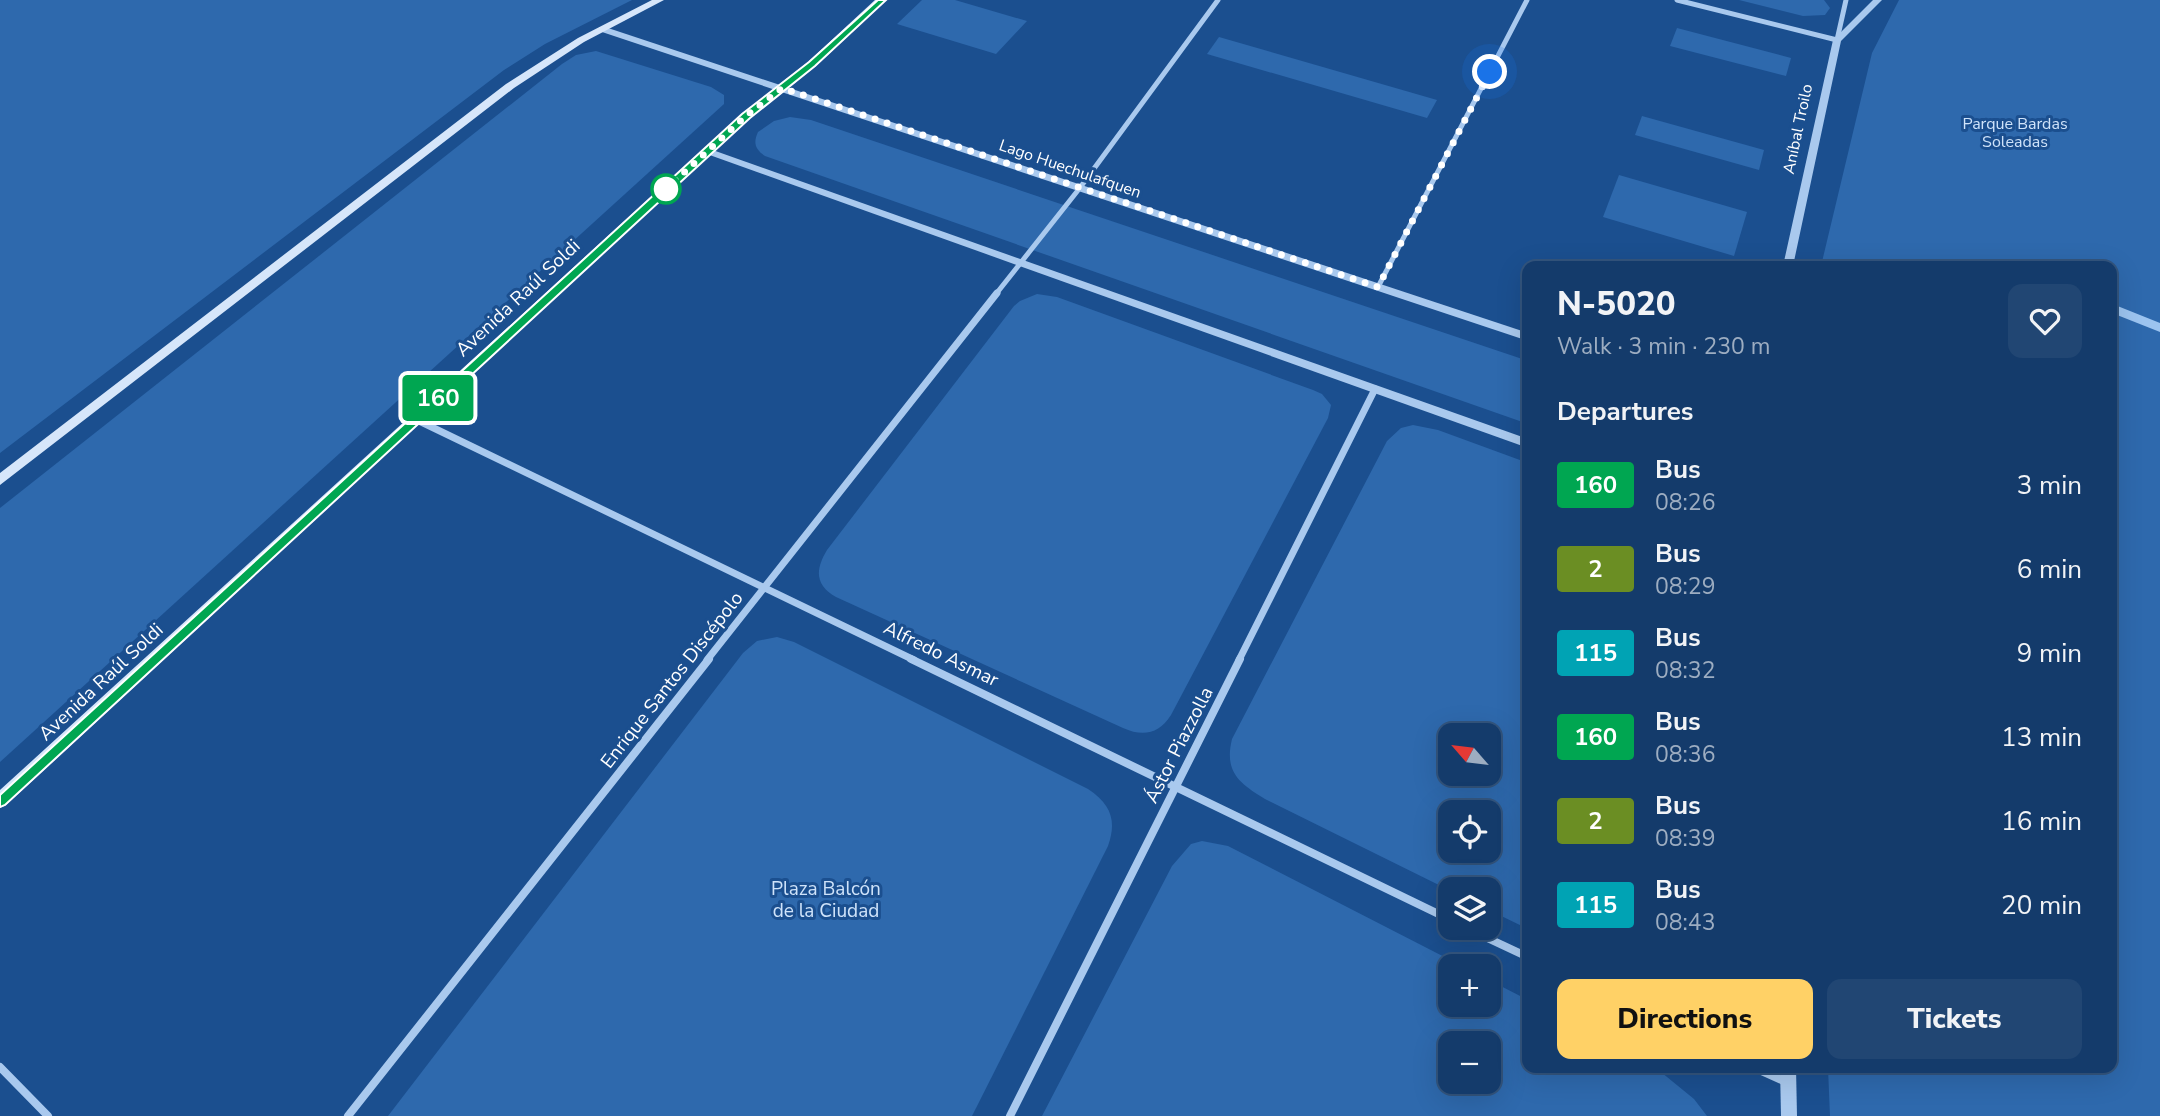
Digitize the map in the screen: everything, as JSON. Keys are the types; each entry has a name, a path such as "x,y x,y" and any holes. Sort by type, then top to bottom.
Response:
{"main road":[{"path":"0,480 510,86 562,50 659,0"},
{"name":"Avenida Raúl Soldi","path":"0,800 707,151 812,64 881,0"}],"street":[{"path":"1079,189 1218,0"},
{"path":"1378,287 1527,0"},
{"path":"1677,0 1837,40 1878,0"},
{"name":"Aníbal Troilo","path":"1789,261 1846,0"},
{"name":"Lago Huechulafquen","path":"602,29 1522,335"},
{"path":"707,151 1522,442"},
{"name":"Enrique Santos Discépolo","path":"348,1116 1079,189"},
{"name":"Ástor Piazzolla","path":"1010,1116 1375,389"},
{"name":"Alfredo Asmar","path":"415,419 1438,914"},
{"path":"1492,940 1522,954"},
{"path":"0,1067 48,1116"},
{"path":"1788,1075 1789,1116"}],"green space":[{"path":"0,0 632,0 545,44 504,70 0,453"},
{"path":"922,0 955,0 1027,21 996,54 897,24"},
{"path":"1739,0 1824,0 1830,8 1825,15 1803,16"},
{"name":"Parque Bardas Soleadas","path":"1899,0 2160,0 2160,1116 1830,1116 1828,1073 2117,1073 2117,261 1822,261 1872,53"},
{"path":"1677,28 1791,58 1786,76 1670,46"},
{"path":"1219,37 1437,100 1427,118 1207,54"},
{"path":"596,51 711,87 724,95 724,104 0,762 0,508 562,64 576,55"},
{"path":"1642,116 1764,150 1759,170 1635,135"},
{"path":"790,117 811,120 1522,359 1522,422 765,156 756,146 756,139 758,132 774,121"},
{"path":"1619,175 1747,212 1734,256 1603,217"},
{"path":"1037,294 1057,297 1313,390 1322,394 1331,405 1328,418 1171,715 1161,726 1150,732 1123,728 836,597 824,587 819,576 820,564 827,550 1014,306"},
{"path":"1413,425 1438,430 1522,461 1522,926 1501,916 1501,877 1438,877 1438,885 1265,799 1241,782 1232,768 1232,739 1387,441 1401,428"},
{"name":"Plaza Balcón de la Ciudad","path":"777,637 794,642 1088,789 1102,801 1110,814 1112,829 1108,846 972,1116 388,1116 743,653 757,641"},
{"path":"1202,841 1228,846 1439,954 1438,1017 1501,1017 1501,986 1522,997 1522,1073 1662,1073 1694,1099 1707,1116 1042,1116 1172,866 1191,844"}],"waterway":[{"path":"2117,310 2160,328"}],"bus line":[{"name":"160","path":"0,800 746,116 812,64 881,0"}],"route":[{"path":"666,189 746,116 782,88 1378,287 1490,72"}]}
